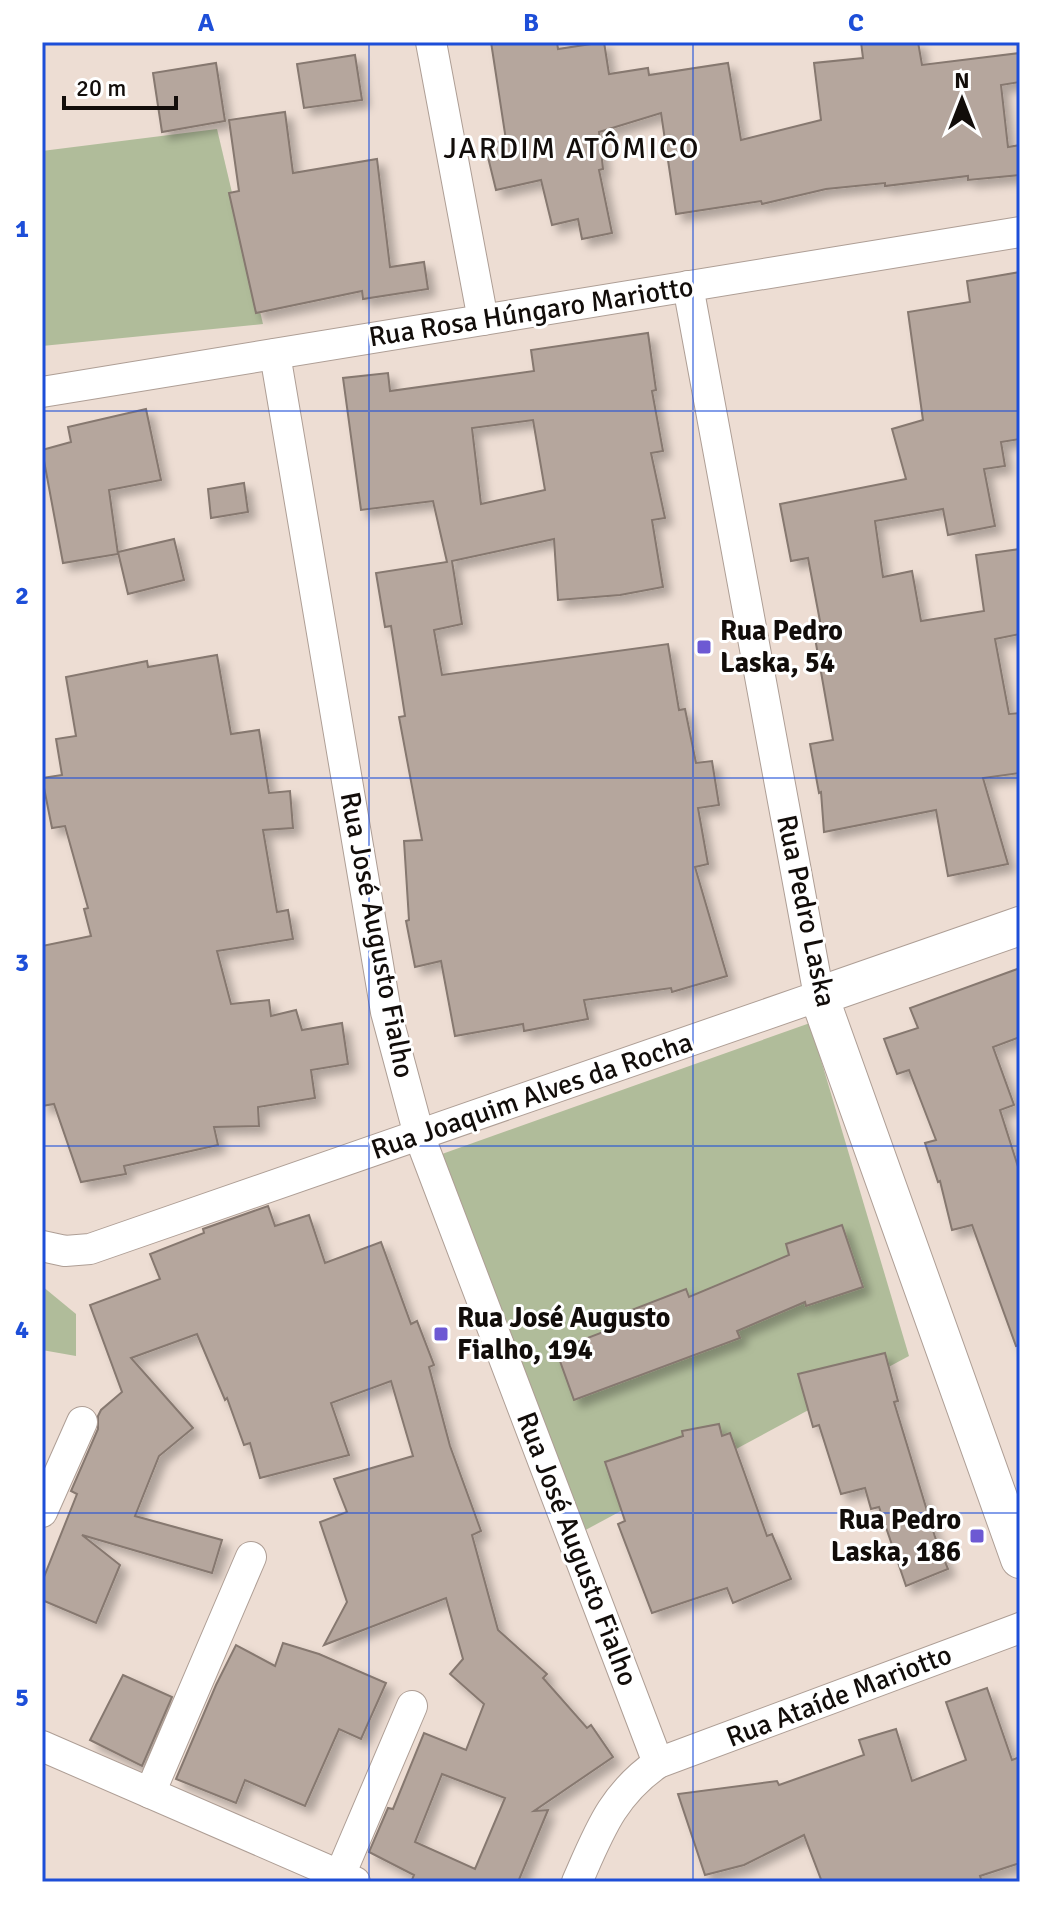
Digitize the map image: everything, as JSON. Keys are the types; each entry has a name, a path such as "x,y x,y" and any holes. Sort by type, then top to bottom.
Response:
{"street":[{"path":"431,42 483,320"},
{"name":"Rua Rosa Húngaro Mariotto","path":"42,392 1020,232"},
{"name":"Rua Pedro Laska","path":"688,286 819,996 1020,1559"},
{"name":"Rua José Augusto Fialho","path":"275,354 386,1012 419,1135 658,1763"},
{"name":"Rua Joaquim Alves da Rocha","path":"42,1246 65,1251 90,1249 1020,926"},
{"path":"42,1512 82,1422"},
{"path":"150,1793 251,1557"},
{"name":"Rua Ataíde Mariotto","path":"577,1882 601,1826 618,1798 636,1779 658,1763 1020,1628"},
{"path":"42,1746 348,1879 412,1706"}],"green space":[{"path":"217,129 263,324 42,346 42,151"},
{"path":"810,1023 909,1356 580,1533 442,1154"},
{"path":"42,1286 76,1314 76,1356 42,1350"}],"building":[{"path":"491,42 557,42 558,49 604,42 609,74 648,68 649,75 728,63 741,140 821,120 814,63 863,58 861,42 918,42 922,65 1020,53 1020,82 1001,85 1008,147 1020,145 1020,175 968,180 968,176 826,189 762,204 761,201 676,214 661,113 599,132 603,169 599,170 612,233 582,239 578,219 552,225 541,180 496,190 485,145 506,140"},
{"path":"355,55 362,100 304,108 297,64"},
{"path":"216,63 225,121 162,132 153,73"},
{"path":"285,112 293,173 377,159 390,267 424,262 428,289 363,299 362,291 256,313 229,193 239,191 229,120"},
{"path":"1020,272 1020,439 1001,442 1005,466 984,469 995,526 948,535 943,509 875,521 883,577 912,571 921,621 984,611 976,555 1020,549 1020,634 995,639 1009,714 1020,713 1020,773 983,778 1008,864 948,876 936,810 824,832 821,792 810,744 833,740 815,638 823,637 808,558 791,561 780,504 906,479 892,429 923,420 908,312 970,302 967,281"},
{"path":"648,333 656,390 652,391 663,451 651,453 665,518 652,520 663,587 620,595 558,600 554,539 452,561 462,624 434,630 442,675 668,644 679,710 685,709 696,763 712,761 719,805 698,808 708,864 695,867 727,976 672,992 671,988 584,1000 588,1019 524,1031 523,1024 455,1036 441,961 415,967 406,921 409,920 404,841 422,840 399,717 405,716 391,626 385,627 376,573 447,562 433,501 361,510 343,378 388,373 390,391 534,371 531,350","holes":["533,420 545,490 481,504 472,428"]},
{"path":"146,409 161,480 109,490 118,554 63,563 42,450 71,442 68,427"},
{"path":"244,483 248,512 211,518 208,489"},
{"path":"174,539 184,580 128,594 118,552"},
{"path":"217,655 231,734 259,730 269,793 290,791 293,828 263,830 277,912 288,910 293,939 217,951 231,1004 269,1000 271,1016 296,1010 302,1030 342,1023 348,1064 311,1070 315,1098 258,1107 259,1126 214,1127 218,1145 124,1166 126,1174 81,1182 54,1104 42,1106 42,946 91,936 84,909 88,908 65,826 52,828 42,778 62,775 56,739 76,736 66,677 147,661 148,667"},
{"path":"1020,968 1020,1037 993,1047 1014,1105 1000,1110 1020,1173 1020,1345 1016,1346 972,1225 952,1230 940,1181 925,1143 936,1140 909,1070 897,1074 884,1039 918,1028 910,1008"},
{"path":"268,1206 275,1226 309,1215 325,1263 381,1242 411,1324 417,1321 434,1365 429,1367 450,1446 481,1531 472,1535 498,1630 547,1674 543,1678 587,1728 591,1725 613,1757 534,1811 548,1810 518,1882 411,1882 414,1875 369,1852 388,1808 393,1809 424,1733 466,1750 484,1704 450,1674 463,1659 446,1598 324,1645 347,1602 320,1522 347,1512 334,1479 413,1456 391,1381 331,1403 349,1455 260,1478 250,1443 244,1445 227,1398 225,1400 197,1334 131,1358 193,1428 159,1456 135,1516 222,1540 212,1573 82,1535 120,1565 96,1623 42,1600 42,1582 77,1494 71,1491 98,1429 98,1416 122,1392 90,1305 160,1279 150,1254 204,1233 203,1229","holes":["442,1774 505,1798 475,1869 415,1842"]},
{"path":"842,1225 863,1287 806,1306 805,1302 737,1331 740,1338 574,1400 556,1350 606,1331 603,1321 686,1289 689,1297 789,1255 786,1244"},
{"path":"885,1353 898,1401 894,1402 935,1537 948,1569 906,1586 879,1507 871,1509 865,1488 841,1494 819,1425 813,1427 798,1374"},
{"path":"719,1424 722,1436 730,1433 767,1536 772,1534 791,1579 733,1603 727,1588 652,1613 618,1524 625,1521 605,1462 683,1436 682,1431"},
{"path":"283,1643 319,1654 386,1683 361,1739 339,1729 305,1806 245,1780 236,1803 176,1779 236,1645 275,1666"},
{"path":"123,1675 172,1697 142,1766 90,1740"},
{"path":"987,1688 1012,1760 1020,1757 1020,1863 980,1876 982,1882 822,1882 804,1835 744,1865 705,1875 678,1794 777,1781 779,1785 864,1755 859,1740 896,1729 912,1781 966,1760 946,1702"}],"place":[{"name":"Rua Pedro Laska, 54","path":"704,647"},
{"name":"Rua José Augusto Fialho, 194","path":"441,1334"},
{"name":"Rua Pedro Laska, 186","path":"977,1536"}],"district":[{"name":"JARDIM ATÔMICO","path":"572,148"}]}
